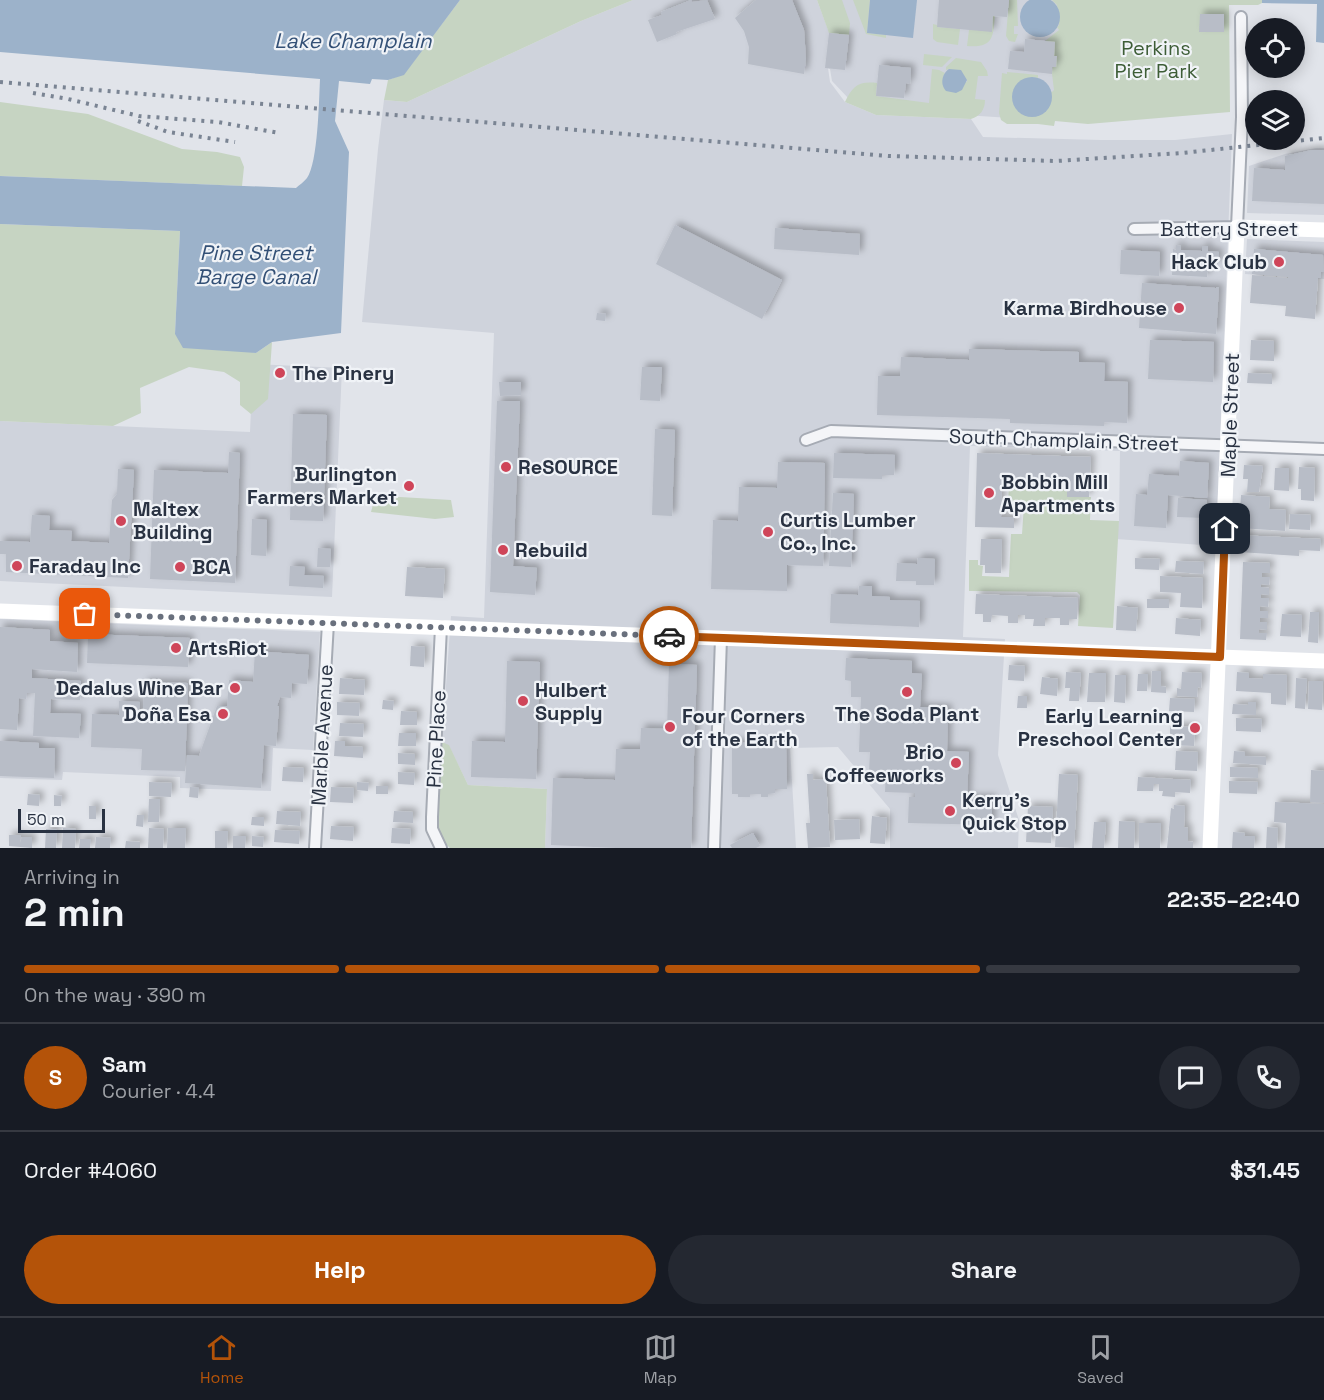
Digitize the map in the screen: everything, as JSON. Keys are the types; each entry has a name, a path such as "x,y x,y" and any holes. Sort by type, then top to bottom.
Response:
{"main road":[{"name":"Battery Street","path":"1237,227 1324,230"},
{"name":"Maple Street","path":"1210,848 1237,227"},
{"path":"0,611 1324,661"}],"street":[{"name":"Maple Street","path":"1237,227 1241,126 1241,17"},
{"name":"Battery Street","path":"1134,229 1237,227"},
{"name":"South Champlain Street","path":"806,440 831,431 1324,449"},
{"name":"Marble Avenue","path":"315,848 328,623"},
{"name":"Pine Place","path":"441,627 432,817 432,829 441,848"},
{"path":"714,848 721,638"}],"shaded area":[{"path":"633,0 817,0 829,32 825,0 1060,0 1064,3 1055,121 964,115 850,100 832,81 828,68 830,82 845,102 876,115 971,119 983,137 1175,140 1232,134 1216,546 1116,539 1119,521 1120,451 970,446 963,637 1005,639 998,755 1019,820 1018,848 890,848 890,809 838,747 790,748 796,848 545,848 547,789 468,785 449,746 442,742 451,616 484,618 494,333 362,322 384,100 407,102 581,21"},
{"path":"1324,148 1324,215 1247,213 1249,166 1285,154"},
{"path":"1247,239 1324,242 1324,279 1245,274"},
{"path":"253,364 342,368 332,597 0,581 0,421 250,432"},
{"path":"0,619 320,632 313,750 273,748 271,791 180,788 180,777 63,772 62,780 0,778"}],"green space":[{"path":"460,0 633,0 581,21 407,102 384,100 388,80 404,74"},
{"path":"817,0 842,0 850,23 849,35 829,33"},
{"path":"853,0 870,0 867,33 886,35 886,38 866,34"},
{"path":"1009,0 1017,0 1018,26 1014,26 1014,34 1018,34 1015,42 1009,41 1006,36"},
{"name":"Perkins Pier Park","path":"1052,0 1262,0 1262,3 1258,5 1229,5 1230,112 1088,124 1055,121 1054,126 1007,124 1001,120 999,113 1002,73 1038,75 1038,78 1031,77 1052,92 1054,90 1052,74 1054,56 1045,41 1059,30 1057,5"},
{"path":"995,16 990,40 982,45 967,46 969,30"},
{"path":"933,24 937,27 960,29 958,45 937,42 933,39"},
{"path":"924,54 952,57 942,67 923,65"},
{"path":"956,58 981,62 987,71 988,76 978,76 975,99 985,100 983,110 971,119 876,115 845,102 857,86 877,83 876,96 929,103 932,69 945,73 943,77 967,82 949,69 946,70 946,67"},
{"path":"0,102 88,114 182,149 217,152 240,157 244,167 242,186 0,176"},
{"path":"0,224 180,231 175,334 256,353 272,342 268,399 251,414 240,405 240,382 224,372 189,367 140,388 141,413 113,426 0,421"},
{"path":"1009,486 1067,489 1067,497 1091,497 1090,520 1119,521 1113,628 1078,626 1080,595 1077,592 969,591 969,560 978,560 978,565 983,566 982,576 1009,577 1011,534 1022,534 1024,505 1008,503"},
{"path":"375,497 451,500 454,517 435,519 371,512"},
{"path":"442,742 449,745 468,785 547,789 545,848 450,848 439,838 436,818"}],"water":[{"path":"1032,-1 1048,-1 1058,9 1060,17 1058,25 1048,35 1040,37 1032,35 1022,25 1020,17 1022,9"},
{"path":"0,0 460,0 404,75 388,80 372,79 370,84 339,81 335,121 349,152 341,333 272,342 256,353 183,348 175,334 180,231 0,224 0,176 296,188 307,178 314,159 320,79 0,52"},
{"path":"870,0 917,0 913,38 867,33"},
{"path":"1262,0 1324,0 1324,43 1316,42 1317,4 1262,3"},
{"path":"949,69 961,70 967,80 962,90 956,93 946,91 942,82"},
{"path":"1032,77 1040,78 1046,83 1051,89 1051,105 1046,111 1040,116 1032,117 1024,116 1018,111 1013,105 1012,97 1013,89 1018,83 1024,78"}],"building":[{"path":"691,0 692,2 707,0 715,19 676,32 677,34 657,42 648,20"},
{"path":"756,0 792,0 804,30 806,59 804,74 748,64 749,47 744,31 735,18"},
{"path":"939,0 1009,0 1007,17 993,16 992,32 937,27"},
{"path":"1200,14 1224,14 1224,32 1199,32"},
{"path":"829,33 849,35 845,70 825,68"},
{"path":"1025,39 1055,42 1056,67 1052,67 1052,74 1008,69 1010,51 1024,52"},
{"path":"879,65 911,68 910,84 906,83 904,98 876,96"},
{"path":"1312,150 1324,150 1324,204 1252,201 1254,168 1285,170 1285,156"},
{"path":"675,225 782,280 762,319 656,264"},
{"path":"775,228 860,234 859,255 774,249"},
{"path":"1176,245 1181,246 1181,250 1202,251 1202,246 1208,246 1208,251 1219,252 1218,264 1208,263 1207,277 1172,275 1173,249 1176,250"},
{"path":"1254,249 1323,255 1324,272 1321,272 1321,278 1318,278 1315,319 1285,316 1286,306 1250,303 1252,275 1288,278 1252,274"},
{"path":"1121,250 1160,252 1159,276 1120,274"},
{"name":"Karma Birdhouse","path":"1142,283 1219,287 1216,334 1139,328"},
{"path":"597,313 606,314 605,321 596,320"},
{"path":"1150,340 1214,342 1213,382 1148,379"},
{"path":"1251,340 1274,341 1274,361 1250,360"},
{"path":"969,349 1079,352 1079,362 1105,363 1104,381 1128,382 1127,423 1104,422 1104,426 1010,423 1010,419 877,415 878,376 900,376 901,357 969,360"},
{"path":"642,367 662,367 660,401 640,400"},
{"path":"1248,373 1272,374 1272,384 1247,383"},
{"path":"499,382 521,382 521,395 500,396"},
{"path":"497,401 520,401 513,566 537,568 535,595 490,592"},
{"path":"293,414 327,415 323,521 290,520"},
{"path":"655,429 675,430 672,516 652,515"},
{"path":"229,452 240,453 235,583 150,579 154,470 228,473"},
{"path":"834,453 895,455 894,475 882,475 882,479 833,478"},
{"name":"Bobbin Mill Apartments","path":"977,453 1091,457 1089,497 1067,497 1067,489 1002,487 1001,517 1014,517 1014,528 975,527"},
{"path":"1180,461 1209,463 1207,498 1168,495 1166,528 1134,526 1136,494 1147,495 1149,474 1179,476"},
{"name":"Curtis Lumber Co., Inc.","path":"778,462 825,463 823,566 787,565 787,591 711,589 713,520 738,521 739,487 777,488"},
{"path":"1244,465 1263,466 1259,492 1247,492 1248,479 1243,479"},
{"path":"1299,467 1315,468 1314,501 1301,500 1301,489 1298,489"},
{"path":"1275,468 1289,468 1289,491 1274,490"},
{"name":"Maltex Building","path":"118,469 134,470 128,578 6,572 6,554 0,554 0,541 30,542 32,515 50,516 49,530 72,531 71,541 109,543 112,500 117,494"},
{"path":"833,493 854,494 851,567 829,566"},
{"path":"1241,495 1270,497 1269,509 1286,510 1285,531 1239,528"},
{"path":"1178,498 1207,500 1206,518 1177,517"},
{"path":"1290,514 1311,515 1310,530 1289,529"},
{"path":"252,519 267,520 266,556 251,555"},
{"path":"1239,535 1321,539 1320,551 1299,550 1299,556 1238,552"},
{"name":"Bobbin Mill Apartments","path":"981,539 1002,539 1001,573 985,573 985,565 980,565"},
{"path":"318,548 331,549 330,567 317,567"},
{"path":"918,558 935,559 934,585 916,585 916,581 896,581 897,563 917,564"},
{"path":"1135,558 1160,559 1159,570 1135,569"},
{"path":"1176,561 1204,562 1203,574 1175,572"},
{"path":"1243,562 1270,563 1270,573 1262,573 1262,577 1270,577 1269,585 1261,584 1261,587 1269,588 1269,595 1261,594 1261,598 1269,598 1268,607 1260,606 1260,611 1268,611 1268,618 1260,618 1260,622 1267,622 1267,630 1259,629 1259,633 1267,633 1266,640 1240,639"},
{"path":"290,566 305,567 304,575 324,576 323,588 289,586"},
{"path":"407,567 445,569 443,598 405,596"},
{"path":"1160,576 1203,578 1202,608 1180,607 1181,593 1160,592"},
{"path":"859,586 872,586 872,596 890,597 890,600 920,601 919,627 830,623 831,594 858,595"},
{"path":"976,594 1078,598 1077,619 1069,619 1069,625 1060,625 1060,618 1045,618 1045,626 1033,626 1034,619 1025,619 1025,615 1018,615 1018,623 1008,623 1008,616 992,615 991,622 983,622 983,614 975,614"},
{"path":"1147,599 1169,599 1169,608 1147,608"},
{"path":"1117,606 1138,608 1136,631 1116,630"},
{"path":"1310,612 1319,612 1318,643 1308,642"},
{"path":"1282,614 1302,615 1301,637 1280,636"},
{"path":"1176,618 1201,620 1200,636 1175,634"},
{"path":"0,627 50,630 50,641 78,643 77,672 32,669 32,678 81,681 80,700 51,699 50,713 81,714 79,738 33,736 35,693 27,693 26,699 19,698 17,730 0,729"},
{"path":"88,634 190,638 188,667 87,663"},
{"path":"411,646 425,647 424,667 410,666"},
{"path":"255,651 309,655 307,684 292,683 291,698 280,697 277,706 279,706 276,746 264,745 261,788 185,783 187,755 199,756 217,706 227,706 229,680 253,682"},
{"path":"846,658 912,661 912,673 922,674 920,707 948,708 947,751 969,752 967,798 992,798 992,825 908,823 909,797 915,797 915,793 885,792 886,773 869,772 870,752 859,752 861,697 851,697 851,681 845,680"},
{"name":"Hulbert Supply","path":"507,661 540,662 536,779 471,777 472,741 505,742"},
{"path":"669,664 697,665 691,848 551,845 553,778 615,780 616,749 640,749 641,728 667,729"},
{"path":"1009,665 1025,666 1024,681 1008,680"},
{"path":"1152,671 1161,671 1161,686 1166,687 1166,693 1151,692"},
{"path":"1066,672 1081,673 1079,701 1069,701 1070,688 1065,688"},
{"path":"1182,672 1202,673 1201,688 1198,687 1197,697 1177,696 1177,688 1181,689"},
{"path":"1237,672 1249,673 1249,678 1263,679 1263,674 1287,675 1286,705 1271,704 1271,693 1236,691"},
{"path":"1089,673 1106,673 1105,702 1087,702"},
{"path":"1138,674 1148,674 1147,691 1137,691"},
{"path":"1115,675 1126,675 1125,703 1114,702"},
{"path":"1042,677 1058,679 1057,696 1040,694"},
{"path":"340,678 365,680 364,695 339,694"},
{"path":"1296,678 1307,679 1305,709 1295,708"},
{"path":"1309,681 1323,681 1322,710 1308,709"},
{"path":"144,682 188,683 185,771 141,770 142,749 91,747 92,714 119,715 119,701 140,702 139,714 143,714"},
{"path":"1018,696 1027,696 1027,708 1017,708"},
{"path":"1170,698 1195,699 1194,712 1169,711"},
{"path":"383,700 394,701 393,710 382,709"},
{"path":"337,702 360,703 359,716 337,715"},
{"path":"1248,702 1256,702 1256,715 1232,714 1233,704 1248,705"},
{"path":"401,711 417,712 417,725 400,725"},
{"path":"1236,718 1262,719 1261,732 1236,731"},
{"path":"340,723 364,724 363,737 339,736"},
{"path":"1170,726 1195,727 1194,746 1170,745"},
{"path":"399,733 416,733 416,746 398,746"},
{"path":"0,741 39,743 39,748 55,748 54,778 0,776"},
{"path":"335,741 345,741 345,746 363,747 363,758 334,756"},
{"path":"786,742 787,789 775,789 775,793 768,794 768,797 761,797 761,794 750,794 750,797 738,797 738,794 732,794 732,743"},
{"path":"1176,751 1198,752 1197,771 1175,770"},
{"path":"1234,751 1245,752 1245,756 1266,757 1266,765 1233,763"},
{"path":"398,753 415,754 415,765 398,764"},
{"path":"283,767 304,768 303,782 282,781"},
{"path":"1230,767 1258,768 1258,778 1230,777"},
{"path":"1311,770 1324,771 1324,803 1310,802"},
{"path":"398,772 415,773 414,785 398,784"},
{"path":"807,774 813,774 813,780 826,779 830,847 808,848 806,823 810,823"},
{"path":"1059,774 1078,775 1074,848 1055,847"},
{"path":"1138,777 1191,780 1190,793 1175,792 1175,797 1162,796 1163,791 1159,791 1159,784 1154,784 1153,791 1137,791"},
{"path":"1229,781 1258,782 1257,794 1229,793"},
{"path":"149,782 172,783 171,797 149,796"},
{"path":"357,782 369,783 368,791 357,790"},
{"path":"376,786 388,786 388,794 376,794"},
{"path":"190,787 199,788 198,798 189,797"},
{"path":"331,787 354,788 353,803 330,802"},
{"path":"28,794 40,795 39,806 27,805"},
{"path":"54,795 62,796 61,806 54,806"},
{"path":"149,799 160,799 159,822 148,822"},
{"path":"1275,802 1324,804 1324,848 1285,848 1286,823 1274,822"},
{"path":"1174,805 1185,806 1184,827 1188,828 1188,841 1193,842 1193,848 1167,848 1171,808 1174,809"},
{"path":"89,806 96,806 96,819 89,819"},
{"path":"1028,806 1053,807 1051,843 1026,842"},
{"path":"277,811 301,812 300,826 276,824"},
{"path":"394,811 413,812 413,823 393,822"},
{"path":"137,815 144,815 143,827 136,826"},
{"path":"872,816 887,818 885,844 870,843"},
{"path":"252,817 264,817 264,826 251,825"},
{"path":"859,819 860,839 835,840 834,820"},
{"path":"1119,821 1135,822 1134,848 1118,848"},
{"path":"1094,822 1106,822 1104,848 1092,848"},
{"path":"1139,823 1161,823 1160,848 1139,848"},
{"path":"331,826 354,827 353,841 330,839"},
{"path":"1267,827 1278,828 1277,848 1266,848"},
{"path":"63,828 76,829 75,848 62,848"},
{"path":"149,828 164,829 163,848 148,848"},
{"path":"168,828 186,828 185,848 167,848"},
{"path":"392,828 411,829 410,844 391,843"},
{"path":"46,829 57,829 56,848 45,848"},
{"path":"275,830 300,831 299,844 274,842"},
{"path":"215,831 228,831 227,848 215,848"},
{"path":"1233,832 1245,833 1244,836 1255,836 1254,848 1232,848"},
{"path":"753,833 760,846 732,848 730,845"},
{"path":"9,835 21,835 20,843 22,837 32,837 32,848 9,846"},
{"path":"233,836 246,836 245,848 233,848"},
{"path":"252,836 264,837 263,847 252,846"},
{"path":"96,837 111,838 110,848 95,848"},
{"path":"80,839 91,839 90,848 79,848"},
{"path":"126,841 140,842 140,848 125,848"}],"railway":[{"path":"0,82 888,156 1056,161 1182,153 1324,138"},
{"path":"33,93 139,116 218,122 279,133"},
{"path":"138,121 168,132 235,142"}],"way so far":[{"path":"85,614 669,636"}],"place":[{"name":"Hack Club","path":"1279,262"},
{"name":"Karma Birdhouse","path":"1179,308"},
{"name":"The Pinery","path":"280,373"},
{"name":"ReSOURCE","path":"506,467"},
{"name":"Burlington Farmers Market","path":"409,486"},
{"name":"Bobbin Mill Apartments","path":"989,493"},
{"name":"Maltex Building","path":"121,521"},
{"name":"Curtis Lumber Co., Inc.","path":"768,532"},
{"name":"Rebuild","path":"503,550"},
{"name":"Faraday Inc","path":"17,566"},
{"name":"BCA","path":"180,567"},
{"name":"ArtsRiot","path":"176,648"},
{"name":"Dedalus Wine Bar","path":"235,688"},
{"name":"The Soda Plant","path":"907,692"},
{"name":"Hulbert Supply","path":"523,701"},
{"name":"Doña Esa","path":"223,714"},
{"name":"Four Corners of the Earth","path":"670,727"},
{"name":"Early Learning Preschool Center","path":"1195,728"},
{"name":"Brio Coffeeworks","path":"956,763"},
{"name":"Kerry's Quick Stop","path":"950,811"}],"route":[{"path":"669,636 1220,657 1225,529"}],"water label":[{"name":"Lake Champlain","path":"353,41"},
{"name":"Pine Street Barge Canal","path":"256,265"}]}
